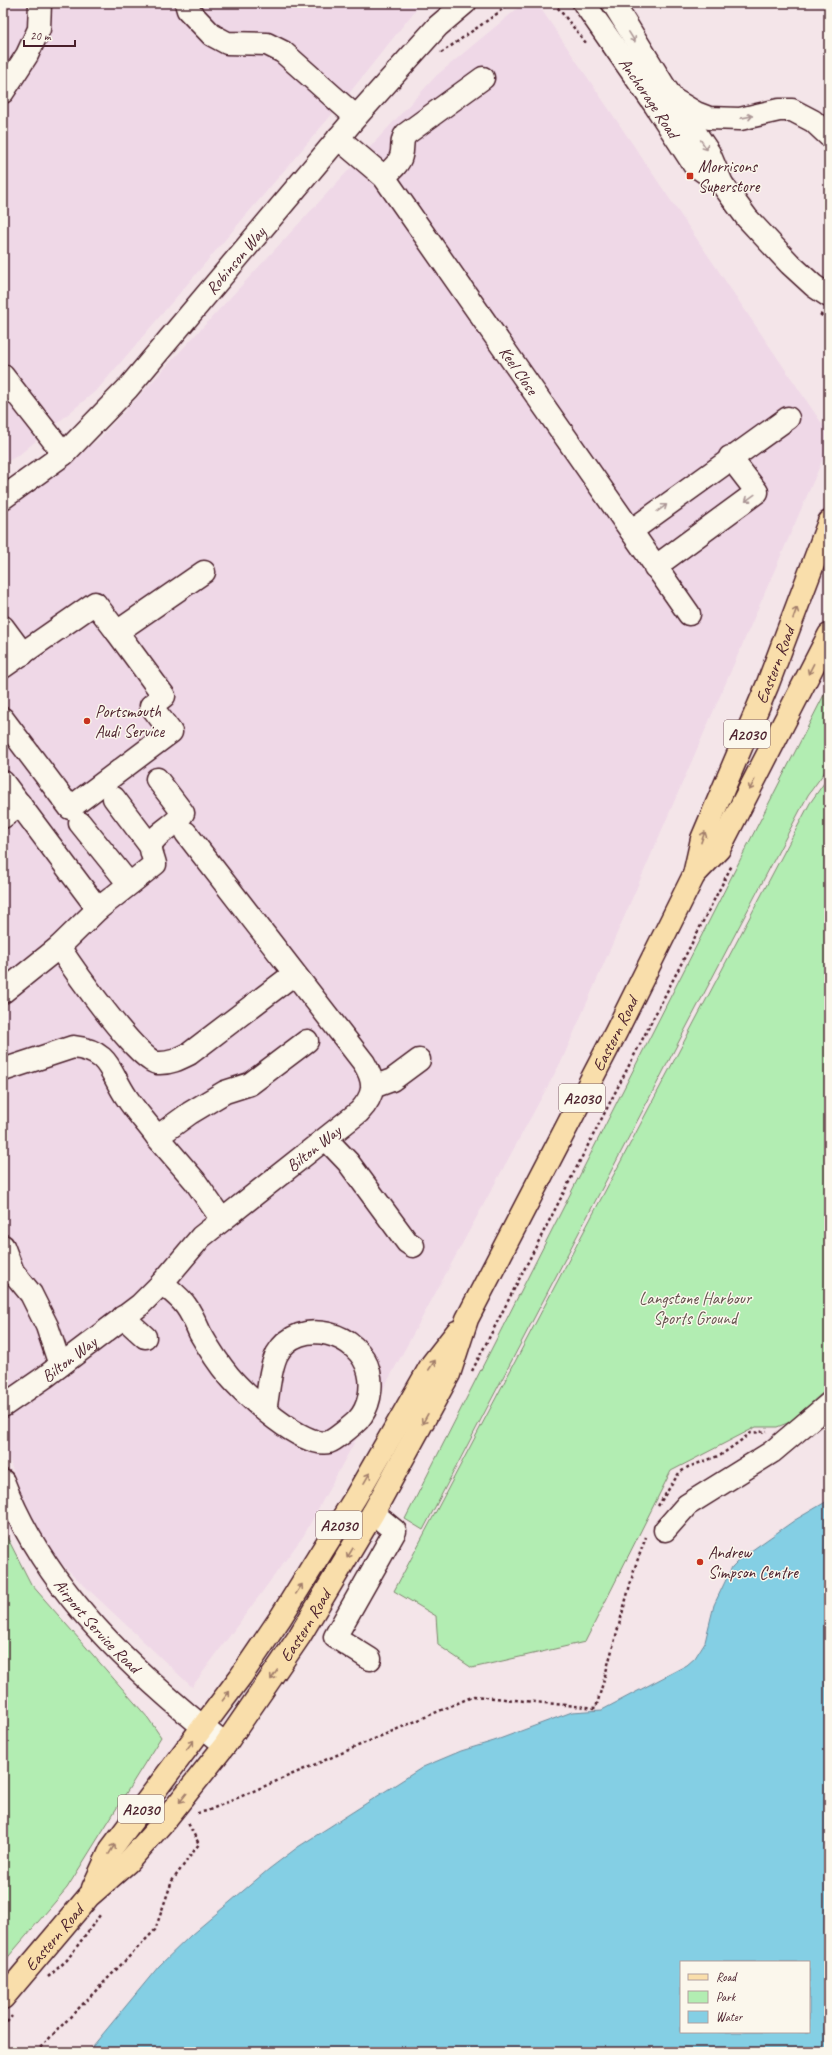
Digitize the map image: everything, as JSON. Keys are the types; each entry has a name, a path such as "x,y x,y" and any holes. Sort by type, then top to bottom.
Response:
{"main road":[{"name":"Eastern Road","path":"3,1998 89,1896 128,1862 166,1819 225,1745 299,1637 373,1513 448,1374 467,1318 616,1032 694,875 702,839 767,686 829,522"},
{"name":"Eastern Road","path":"694,875 719,849 829,635"},
{"name":"Eastern Road","path":"89,1896 111,1849 241,1676 285,1610 355,1498 432,1364 467,1318"}],"street":[{"path":"3,92 27,54 39,29 40,3"},
{"path":"186,3 188,10 212,35 227,43 266,44 283,52 356,118"},
{"name":"Anchorage Road","path":"584,3 694,165 722,184"},
{"name":"Anchorage Road","path":"613,3 672,98 709,153 722,184 747,218 790,264 814,286 829,296"},
{"name":"Robinson Way","path":"3,498 64,454 159,352 338,138 405,61 460,5"},
{"path":"384,177 401,156 402,139 406,134 483,78"},
{"path":"672,98 696,113 709,118 740,119 779,110 792,110 813,121 829,136"},
{"name":"Keel Close","path":"338,138 384,177 689,614"},
{"path":"3,376 64,454"},
{"path":"630,531 730,457 788,418"},
{"path":"655,567 757,492 730,457"},
{"path":"117,632 204,572"},
{"path":"3,668 95,603 164,696 151,706 171,732 70,808 3,719"},
{"path":"3,627 23,654"},
{"path":"151,848 154,840 180,820 183,813 157,779"},
{"path":"3,782 98,909"},
{"path":"3,992 59,947 98,909 155,864 151,848 114,798"},
{"path":"3,817 20,804"},
{"path":"80,823 129,884"},
{"path":"186,833 364,1063 371,1074 372,1087 392,1080 419,1060"},
{"path":"59,947 76,973 138,1051 156,1063 175,1061 189,1054 294,974"},
{"path":"157,1137 190,1113 225,1092 250,1084 307,1041"},
{"path":"3,1070 73,1047 85,1048 100,1055 109,1064 123,1091 157,1137 195,1181 222,1220"},
{"name":"Bilton Way","path":"3,1406 60,1365 145,1300 162,1283 189,1250 222,1220 326,1139 367,1104 372,1087"},
{"path":"326,1139 348,1162 407,1242 413,1246"},
{"path":"3,1246 13,1272 31,1294 46,1326 60,1365"},
{"path":"162,1283 186,1306 210,1348 228,1375 265,1410 304,1438 318,1443 330,1442 358,1420 369,1402 369,1371 364,1359 354,1347 341,1337 326,1332 310,1332 295,1337 284,1345 277,1354 265,1410"},
{"path":"123,1317 145,1337"},
{"path":"657,1530 686,1505 772,1452 829,1404"},
{"name":"Airport Service Road","path":"3,1481 12,1504 41,1559 82,1611 124,1657 203,1728 225,1745"},
{"path":"370,1659 335,1637 395,1531 386,1526 373,1513"}],"path":[{"path":"657,1510 675,1478 688,1467 721,1455 751,1433 772,1431"},
{"path":"192,1814 207,1812 474,1696 596,1708 635,1567 657,1530"},
{"path":"36,2052 155,1930 172,1881 199,1844 187,1821"}],"shaded area":[{"path":"3,3 421,3 339,106 98,389 19,455 3,464"},
{"path":"524,3 537,3 829,434 829,445 562,1060 304,1535 192,1687 37,1541 3,1441 3,500 97,441 437,75"}],"green space":[{"path":"829,685 829,766 808,795 423,1530 405,1519"},
{"name":"Langstone Harbour Sports Ground","path":"829,776 829,1387 790,1422 777,1427 756,1427 671,1471 585,1642 472,1668 438,1645 436,1616 394,1591 810,803"},
{"path":"3,1529 31,1584 148,1718 161,1737 67,1888 3,1963"}],"water":[{"path":"829,1500 829,2052 88,2052 159,1966 191,1935 269,1869 298,1847 423,1767 461,1751 494,1741 572,1712 602,1710 687,1665 695,1658 705,1642 714,1605 732,1567 741,1558 795,1520"}],"place":[{"name":"Morrisons Superstore","path":"690,176"},
{"name":"Portsmouth Audi Service","path":"87,721"},
{"name":"Andrew Simpson Centre","path":"700,1562"}]}
